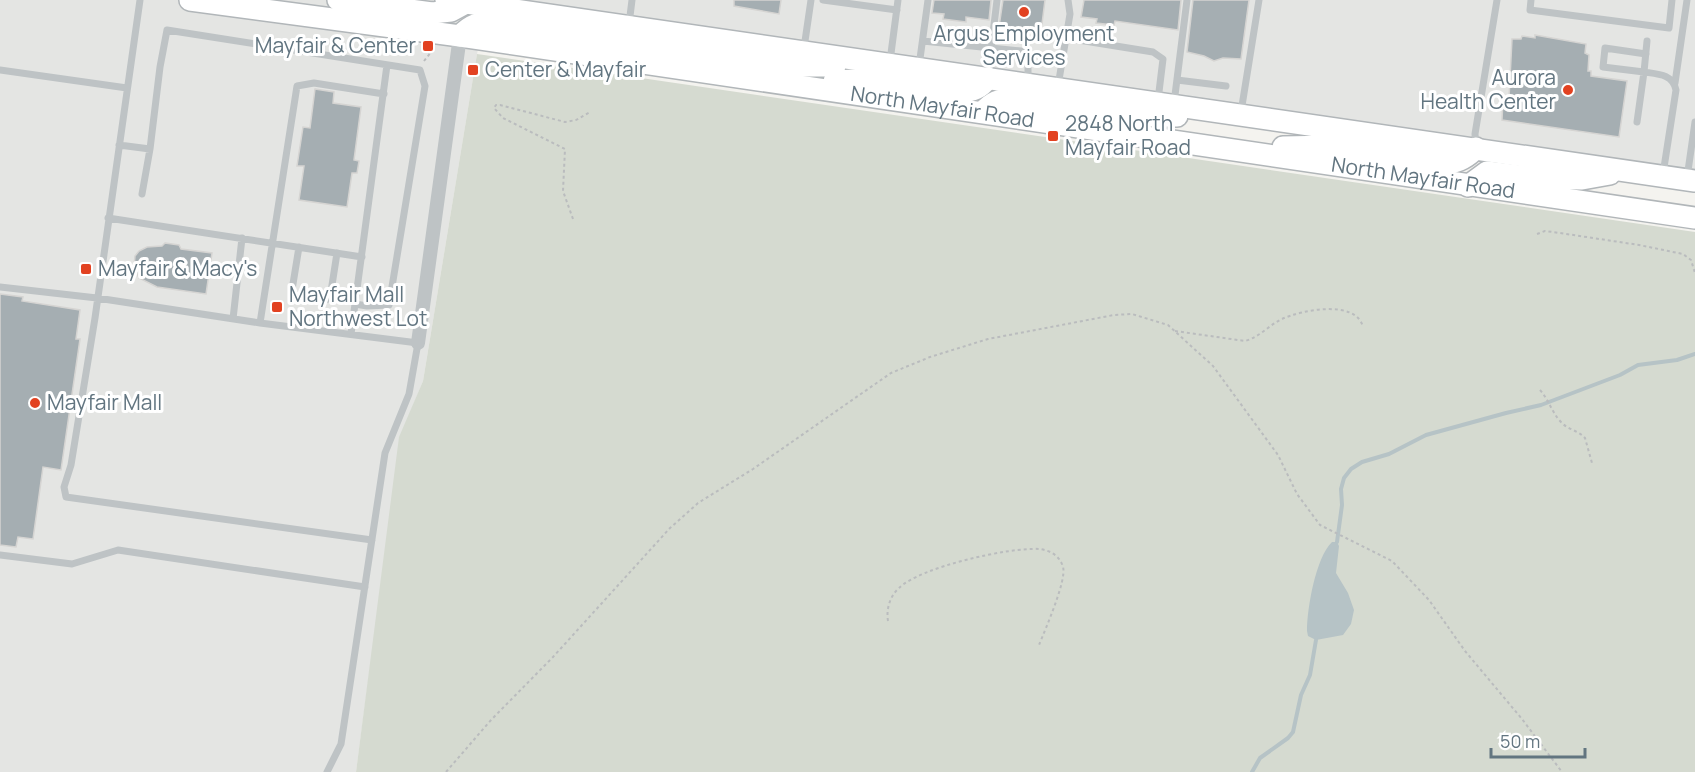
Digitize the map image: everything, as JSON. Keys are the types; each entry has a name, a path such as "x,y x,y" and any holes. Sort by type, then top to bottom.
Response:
{"main road":[{"name":"North Mayfair Road","path":"190,0 460,36 1695,218"},
{"path":"223,4 302,0"},
{"path":"338,0 432,13 451,11 455,1"},
{"name":"North Mayfair Road","path":"455,1 1691,180"},
{"path":"460,36 469,26 477,22 493,22 777,66 889,64"},
{"path":"782,83 877,79 960,92 981,87 987,78"},
{"path":"983,112 992,103 1002,99 1013,99 1127,116 1241,115"},
{"path":"1225,149 1331,146 1447,164 1469,156 1476,148"},
{"path":"1468,186 1487,172 1536,178 1582,179 1626,171"}],"street":[{"path":"418,344 460,36"}],"lane":[{"path":"140,0 71,465 64,487 66,497 372,540"},
{"path":"629,27 632,0"},
{"path":"804,51 811,0"},
{"path":"823,0 897,10"},
{"path":"889,64 898,0"},
{"path":"918,68 928,0"},
{"path":"987,78 997,0"},
{"path":"1058,88 1070,14 1068,0"},
{"path":"1166,104 1177,80 1187,0"},
{"path":"1241,115 1259,0"},
{"path":"1476,148 1475,134 1497,0"},
{"path":"1531,0 1530,9 1669,28 1672,0"},
{"path":"1663,176 1687,0"},
{"path":"142,194 167,30 420,70 425,86 389,304 367,306 355,304"},
{"path":"1066,38 1153,52 1163,59 1166,104"},
{"path":"923,41 1026,54 1028,84"},
{"path":"1637,122 1647,41"},
{"path":"1646,54 1605,48 1603,68 1664,75 1675,83"},
{"path":"351,334 387,65"},
{"path":"0,70 127,88"},
{"path":"1177,80 1226,86"},
{"path":"260,323 297,86 314,83 384,94"},
{"path":"1691,180 1695,122"},
{"path":"119,145 150,149"},
{"path":"108,218 362,257"},
{"path":"232,319 242,238"},
{"path":"299,247 292,290 300,298 325,300 330,298 337,253"},
{"path":"0,287 97,298 418,344 409,394 385,453 341,744 327,772"},
{"path":"0,555 72,564 118,550 365,587"}],"path":[{"path":"573,219 563,191 565,149 503,118 494,108 500,105 566,122 576,120 590,112"},
{"path":"1536,234 1545,231 1560,233 1683,254 1690,260 1695,273"},
{"path":"1174,331 1245,341 1256,337 1288,316 1328,309 1351,312 1359,318 1362,327"},
{"path":"446,772 491,720 553,657 670,528 691,510 891,373 930,357 988,339 1114,315 1132,314 1168,326 1213,366 1278,455 1298,494 1320,525 1392,561 1429,600 1465,651 1522,719 1562,772"},
{"path":"1540,390 1546,396 1561,423 1585,438 1592,463"},
{"path":"888,621 888,608 892,597 906,582 922,574 988,555 1040,549 1054,554 1059,559 1064,575 1039,645"}],"shaded area":[{"path":"0,0 486,0 423,381 401,435 356,772 0,772"},
{"path":"518,0 1695,0 1695,174"},
{"path":"477,54 1695,232 1695,772 356,772 399,437 423,381"},
{"path":"1332,542 1337,542 1339,546 1336,573 1348,593 1354,610 1351,624 1343,635 1316,640 1308,636 1307,631 1311,597 1321,559"}],"building":[{"path":"734,0 781,0 779,14 734,6"},
{"path":"934,0 991,0 989,20 966,17 966,22 943,19 944,14 932,13"},
{"path":"1003,0 1045,0 1041,32 999,27"},
{"path":"1084,0 1181,0 1178,30 1115,21 1114,25 1096,23 1097,19 1081,17"},
{"path":"1193,0 1249,0 1241,59 1223,58 1214,61 1187,52"},
{"name":"Aurora Health Center","path":"1535,35 1586,44 1585,53 1589,55 1588,71 1591,71 1591,76 1627,81 1619,137 1502,120 1503,98 1509,98 1512,39 1521,39 1522,36 1535,38"},
{"path":"315,89 334,92 333,103 361,107 354,160 359,161 357,173 352,173 347,207 299,200 304,166 297,166 303,127 310,128"},
{"path":"165,243 179,245 181,249 212,253 206,294 157,287 139,278 134,267 135,256 147,247 162,246"},
{"name":"Mayfair Mall","path":"0,294 23,297 22,301 80,310 76,339 80,339 61,470 43,467 33,539 18,537 16,547 0,545"}],"waterway":[{"path":"1337,542 1344,478 1351,469 1362,462 1389,454 1426,435 1541,405 1620,375 1638,365 1677,360 1695,354"},
{"path":"1252,772 1260,758 1293,732 1301,695 1310,675 1316,640"}],"place":[{"name":"Argus Employment Services","path":"1024,12"},
{"name":"Mayfair & Center","path":"428,46"},
{"name":"Center & Mayfair","path":"473,70"},
{"name":"Aurora Health Center","path":"1568,90"},
{"name":"2848 North Mayfair Road","path":"1053,136"},
{"name":"Mayfair & Macy's","path":"86,269"},
{"name":"Mayfair Mall Northwest Lot","path":"277,307"},
{"name":"Mayfair Mall","path":"35,403"}]}
